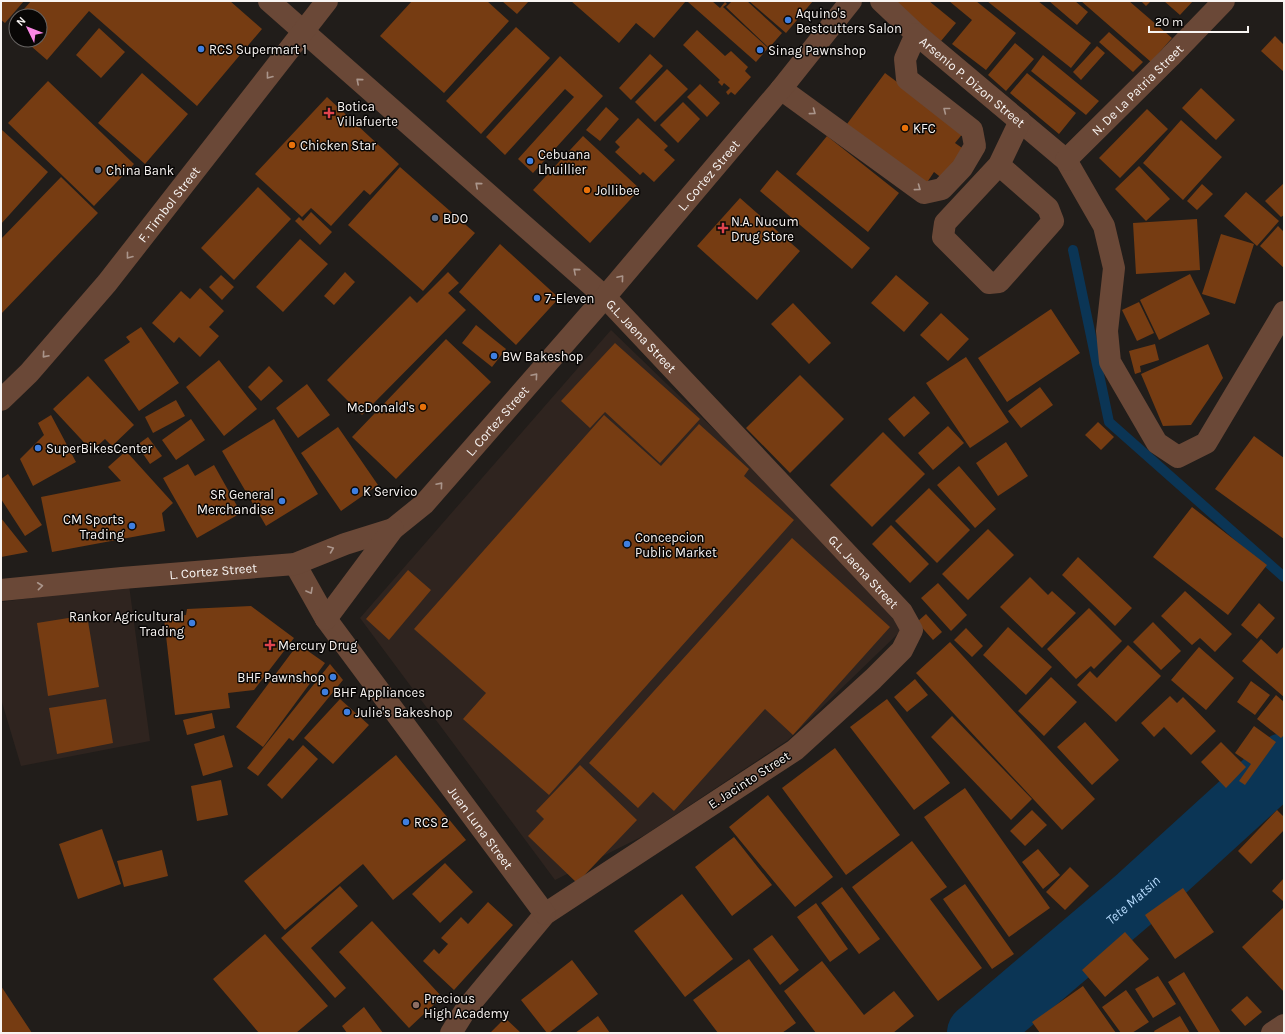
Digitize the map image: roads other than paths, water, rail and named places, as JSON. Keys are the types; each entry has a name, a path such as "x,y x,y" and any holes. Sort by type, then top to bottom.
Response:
{"street":[{"name":"G.L. Jaena Street","path":"269,1 605,297 902,612"},
{"name":"F. Timbol Street","path":"1,400 29,373 107,284 327,1"},
{"name":"L. Cortez Street","path":"1,590 122,578 295,564 345,544 393,529 424,504 605,297 781,89 851,1"},
{"name":"Arsenio P. Dizon Street","path":"881,1 916,34 1066,160 1104,226 1114,268 1107,331 1110,362 1157,443 1178,457 1206,443 1284,312"},
{"name":"N. De La Patria Street","path":"1066,160 1224,1"},
{"path":"781,89 924,193 942,189 962,168 975,146 972,130 907,79 905,59 916,34"},
{"path":"999,165 1048,208 1053,221 999,282 989,283 943,237 945,223 999,165 1020,121"},
{"path":"326,619 393,529"},
{"name":"Juan Luna Street","path":"295,564 326,619 545,914"},
{"name":"E. Jacinto Street","path":"545,914 794,750 873,679 902,650 912,630 902,612"},
{"path":"451,1033 466,1009 545,914"},
{"path":"1272,1033 1284,1025"}],"waterway":[{"path":"1073,250 1109,422 1284,577"},
{"name":"Tete Matsin","path":"977,1033 1138,896 1284,763"}],"place":[{"name":"Aquino's Bestcutters Salon","path":"788,20"},
{"name":"RCS Supermart 1","path":"201,49"},
{"name":"Sinag Pawnshop","path":"760,50"},
{"name":"Botica Villafuerte","path":"329,113"},
{"name":"KFC","path":"905,128"},
{"name":"Chicken Star","path":"292,145"},
{"name":"Cebuana Lhuillier","path":"530,161"},
{"name":"China Bank","path":"98,170"},
{"name":"Jollibee","path":"587,190"},
{"name":"BDO","path":"435,218"},
{"name":"N.A. Nucum Drug Store","path":"723,228"},
{"name":"7-Eleven","path":"537,298"},
{"name":"BW Bakeshop","path":"494,356"},
{"name":"McDonald's","path":"423,407"},
{"name":"SuperBikesCenter","path":"38,448"},
{"name":"K Servico","path":"355,491"},
{"name":"SR General Merchandise","path":"282,501"},
{"name":"CM Sports Trading","path":"132,526"},
{"name":"Concepcion Public Market","path":"627,544"},
{"name":"Rankor Agricultural Trading","path":"192,623"},
{"name":"Mercury Drug","path":"270,645"},
{"name":"BHF Pawnshop","path":"333,677"},
{"name":"BHF Appliances","path":"325,692"},
{"name":"Julie's Bakeshop","path":"347,712"},
{"name":"RCS 2","path":"406,822"},
{"name":"Precious High Academy","path":"416,1005"}]}
